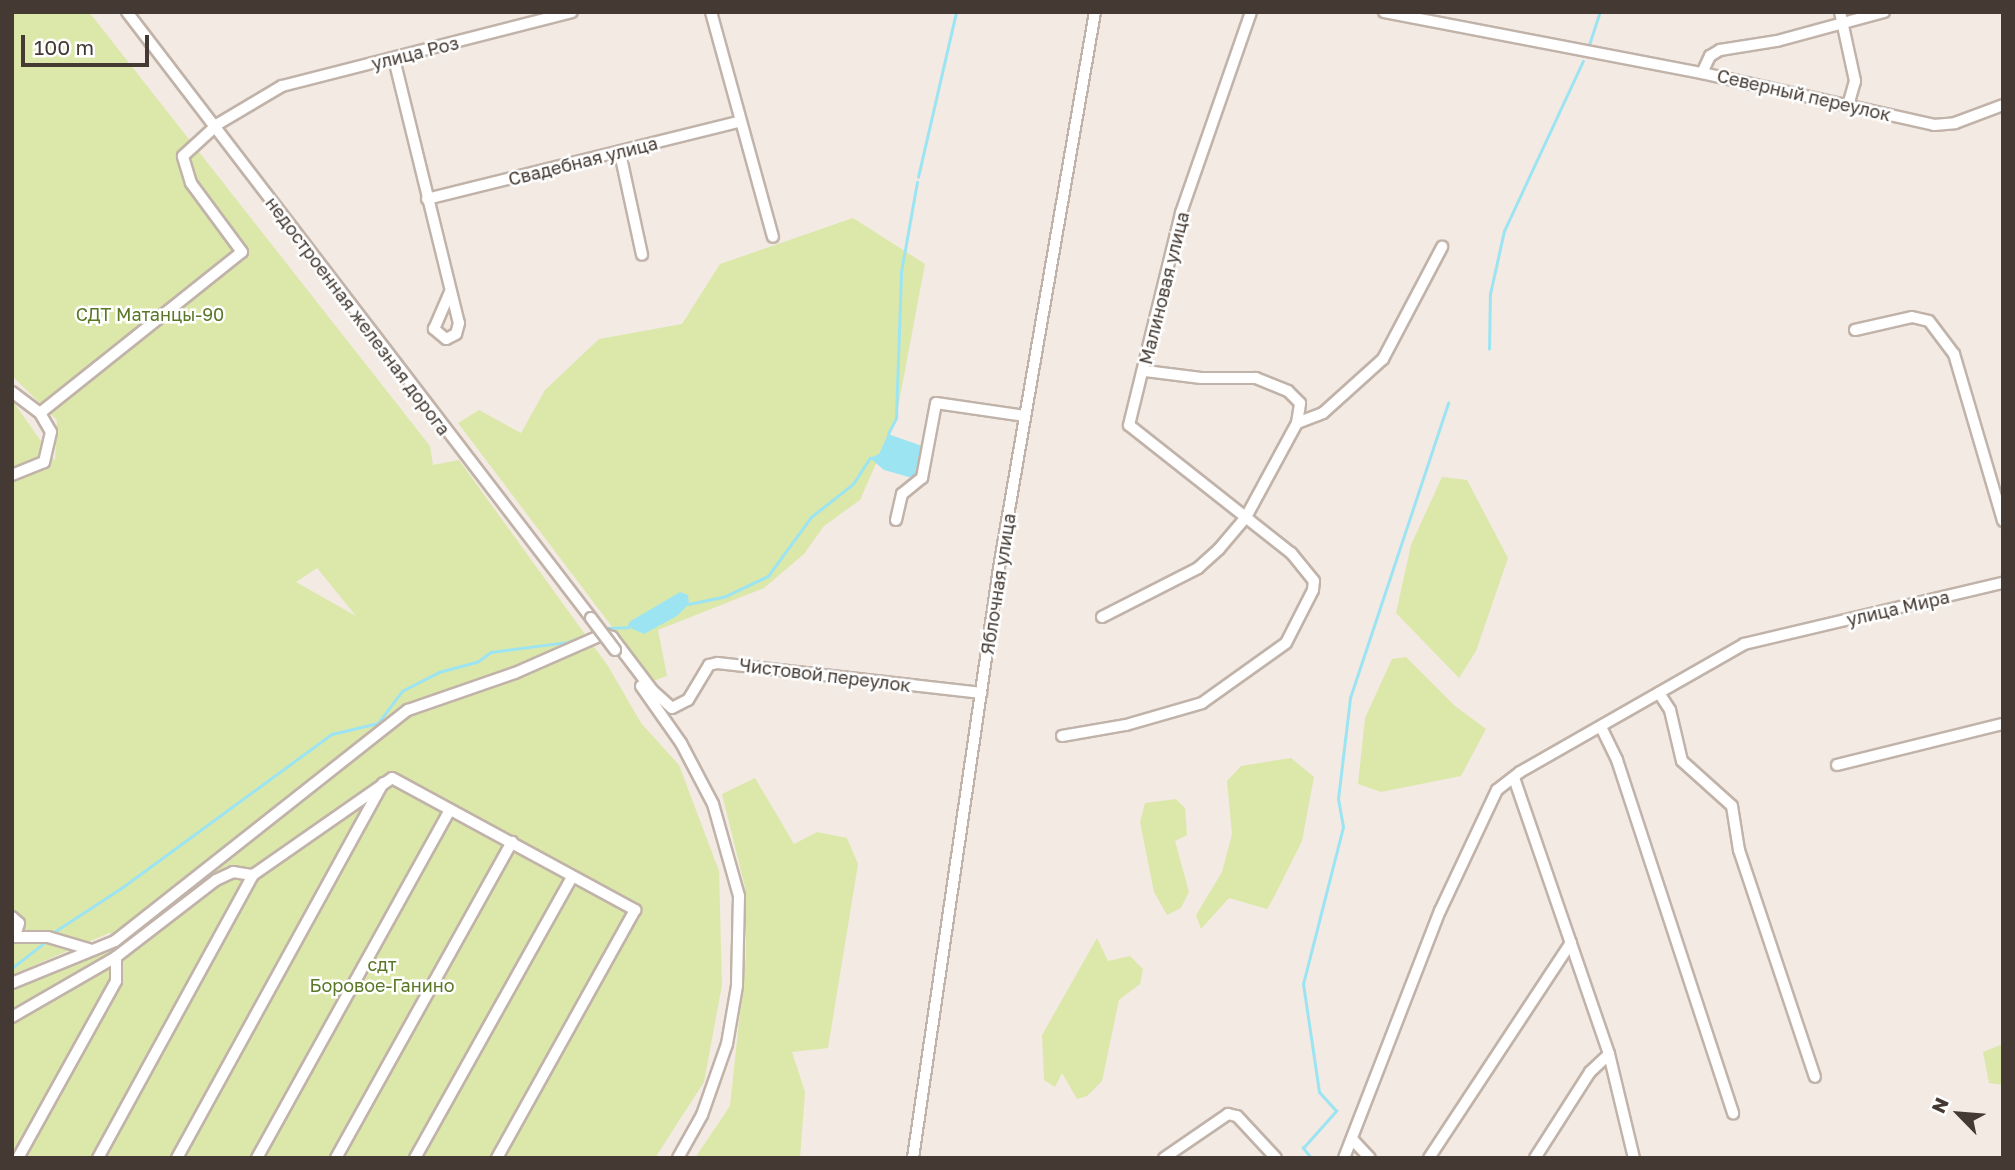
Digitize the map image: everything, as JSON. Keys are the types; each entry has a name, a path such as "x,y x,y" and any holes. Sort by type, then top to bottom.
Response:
{"street":[{"name":"недостроенная железная дорога","path":"127,12 615,650 705,787 725,836 738,896 737,986 727,1044 710,1097 678,1158"},
{"name":"улица Роз","path":"40,413 242,252 186,171 183,156 215,127 259,97 282,86 572,12"},
{"path":"711,12 738,122 773,237"},
{"name":"Яблочная улица","path":"913,1158 1025,416 1095,12"},
{"name":"Малиновая улица","path":"1246,517 1129,425 1134,393 1145,371 1181,213 1251,12"},
{"name":"Северный переулок","path":"1384,12 1702,73 1934,125 2003,105"},
{"path":"1840,12 1845,24 1855,81 1849,105"},
{"path":"1702,73 1710,55 1720,50 1845,24 1884,12"},
{"path":"394,59 450,292"},
{"name":"Свадебная улица","path":"427,199 738,122"},
{"path":"620,153 642,255"},
{"path":"1297,423 1323,413 1383,359 1442,247"},
{"path":"1855,330 1912,317 1929,321 1954,354 2003,521"},
{"path":"1102,617 1198,568 1246,517 1297,423 1300,403 1288,391 1256,378 1201,378 1145,371"},
{"path":"12,392 40,413 51,432 47,457 12,475"},
{"path":"896,520 902,494 922,478 936,404 1025,416"},
{"path":"1062,736 1126,725 1202,704 1286,643 1314,590 1304,565 1246,517"},
{"name":"улица Мира","path":"1344,1158 1470,845 1497,790 1744,644 2003,583"},
{"name":"Чистовой переулок","path":"92,950 114,941 408,710 515,673 604,634 612,637 653,691 672,708 688,700 703,671 718,663 981,694"},
{"path":"1659,693 1670,710 1682,761 1732,806 1739,850 1815,1077"},
{"path":"1837,765 2003,724"},
{"path":"1601,727 1617,761 1733,1113"},
{"path":"99,1158 253,875 385,779 393,778 635,910 497,1158"},
{"path":"1514,778 1609,1054 1634,1158"},
{"path":"177,1158 385,779"},
{"path":"257,1158 450,810"},
{"path":"336,1158 512,842"},
{"path":"14,1019 116,957 216,880 233,872 253,875"},
{"path":"415,1158 572,877"},
{"path":"12,917 19,923 14,936 48,937 92,950"},
{"path":"1429,1158 1572,943"},
{"path":"12,983 92,950"},
{"path":"18,1158 116,981 116,957"},
{"path":"1535,1158 1590,1072 1609,1054"},
{"path":"1164,1158 1228,1114 1237,1116 1276,1158"},
{"path":"1352,1139 1370,1158"}],"green space":[{"path":"12,12 89,12 430,446 433,465 459,460 608,666 641,723 679,765 719,871 722,985 704,1082 655,1158 12,1158 12,989 128,941 109,933 12,975 12,400 55,461 57,420 12,376","holes":["317,568 356,616 296,582"]},
{"path":"853,218 925,264 896,418 860,500 824,526 804,554 764,588 658,630 667,676 653,681 458,423 479,410 521,433 545,390 599,339 682,324 720,264"},
{"path":"1442,477 1467,480 1508,558 1476,651 1459,678 1396,613 1411,545"},
{"path":"1406,657 1455,706 1486,729 1461,776 1381,792 1358,784 1365,718 1392,659"},
{"path":"1291,758 1314,777 1302,841 1274,897 1267,909 1229,898 1201,929 1196,915 1222,872 1232,834 1227,781 1241,766"},
{"path":"755,778 794,844 817,832 847,838 858,864 828,1048 792,1052 805,1092 800,1158 695,1158 730,1106 746,956 745,887 722,794"},
{"path":"1176,799 1185,808 1187,835 1175,841 1189,892 1181,908 1167,915 1154,892 1140,822 1145,803"},
{"path":"1097,938 1108,961 1130,956 1143,969 1140,984 1119,1000 1102,1081 1087,1096 1077,1099 1062,1073 1055,1087 1044,1080 1042,1035"},
{"path":"2003,1044 2003,1085 1989,1083 1983,1052"}],"water":[{"path":"888,434 925,447 916,479 884,470 870,458 879,454"},
{"path":"680,592 688,595 689,604 677,616 644,634 628,627 629,622"}],"waterway":[{"path":"918,177 956,12"},
{"path":"1589,45 1600,12"},
{"path":"1489,349 1490,294 1504,231 1583,61"},
{"path":"888,434 896,418 901,272 917,182"},
{"path":"1311,1158 1303,1148 1336,1111 1319,1092 1303,984 1343,827 1338,799 1350,698 1448,403"},
{"path":"689,604 726,596 768,576 811,517 853,484 870,458"},
{"path":"604,628 628,627"},
{"path":"54,932 120,889 332,734 378,723 402,691 439,672 477,662 491,652 568,642 598,631"},
{"path":"12,968 43,944"}],"park label":[{"name":"СДТ Матанцы-90","path":"150,314"},
{"name":"сдт Боровое-Ганино","path":"382,975"}]}
